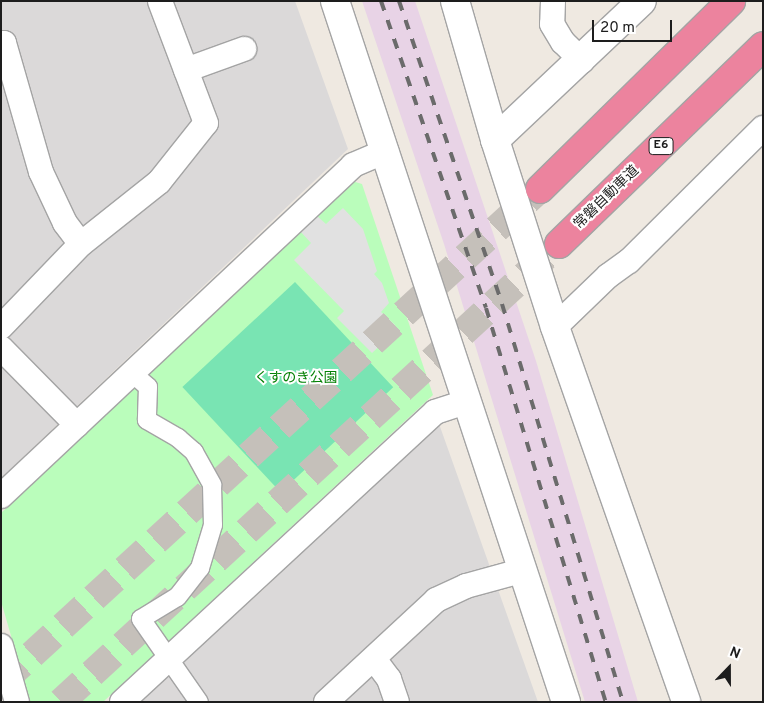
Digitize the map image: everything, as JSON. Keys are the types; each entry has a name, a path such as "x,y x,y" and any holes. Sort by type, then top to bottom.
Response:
{"highway":[{"path":"540,189 731,1"},
{"name":"常磐自動車道","path":"559,244 763,46"}],"street":[{"path":"1,327 81,244 159,182 206,123 160,1"},
{"path":"335,1 566,702"},
{"path":"456,1 495,140 555,327 686,702"},
{"path":"553,1 552,24 562,42 582,61"},
{"path":"495,140 582,61 642,1"},
{"path":"1,43 4,43 41,172 65,224 81,244"},
{"path":"186,70 244,49"},
{"path":"555,327 608,276 628,261 763,128"},
{"path":"1,496 353,164 386,151"},
{"path":"1,348 76,425"},
{"path":"132,373 148,387 147,420 178,438 194,452 206,471 214,501 209,547 200,568 177,597 141,619 199,702"},
{"path":"122,702 435,412 468,401"},
{"path":"326,702 374,660 436,600 466,586 524,570"},
{"path":"1,646 17,702"},
{"path":"374,660 389,679 397,702"}],"shaded area":[{"path":"1,1 295,1 348,149 1,478"},
{"path":"362,1 415,1 536,361 638,702 585,702 444,244"},
{"path":"343,208 363,229 377,271 374,274 382,283 389,303 381,312 395,325 391,335 372,353 337,318 344,311 294,260 311,243 300,231 316,215 326,224"},
{"path":"438,421 538,702 138,702 263,590"}],"green space":[{"name":"くすのき公園","path":"352,181 362,184 433,395 103,702 30,702 1,601 1,513"},
{"path":"295,282 393,387 281,492 182,387"}],"tunnel":[{"path":"1,683 540,189"},
{"path":"61,702 559,244"}],"railway":[{"path":"381,1 486,308 606,702"},
{"path":"399,1 502,304 623,702"}]}
